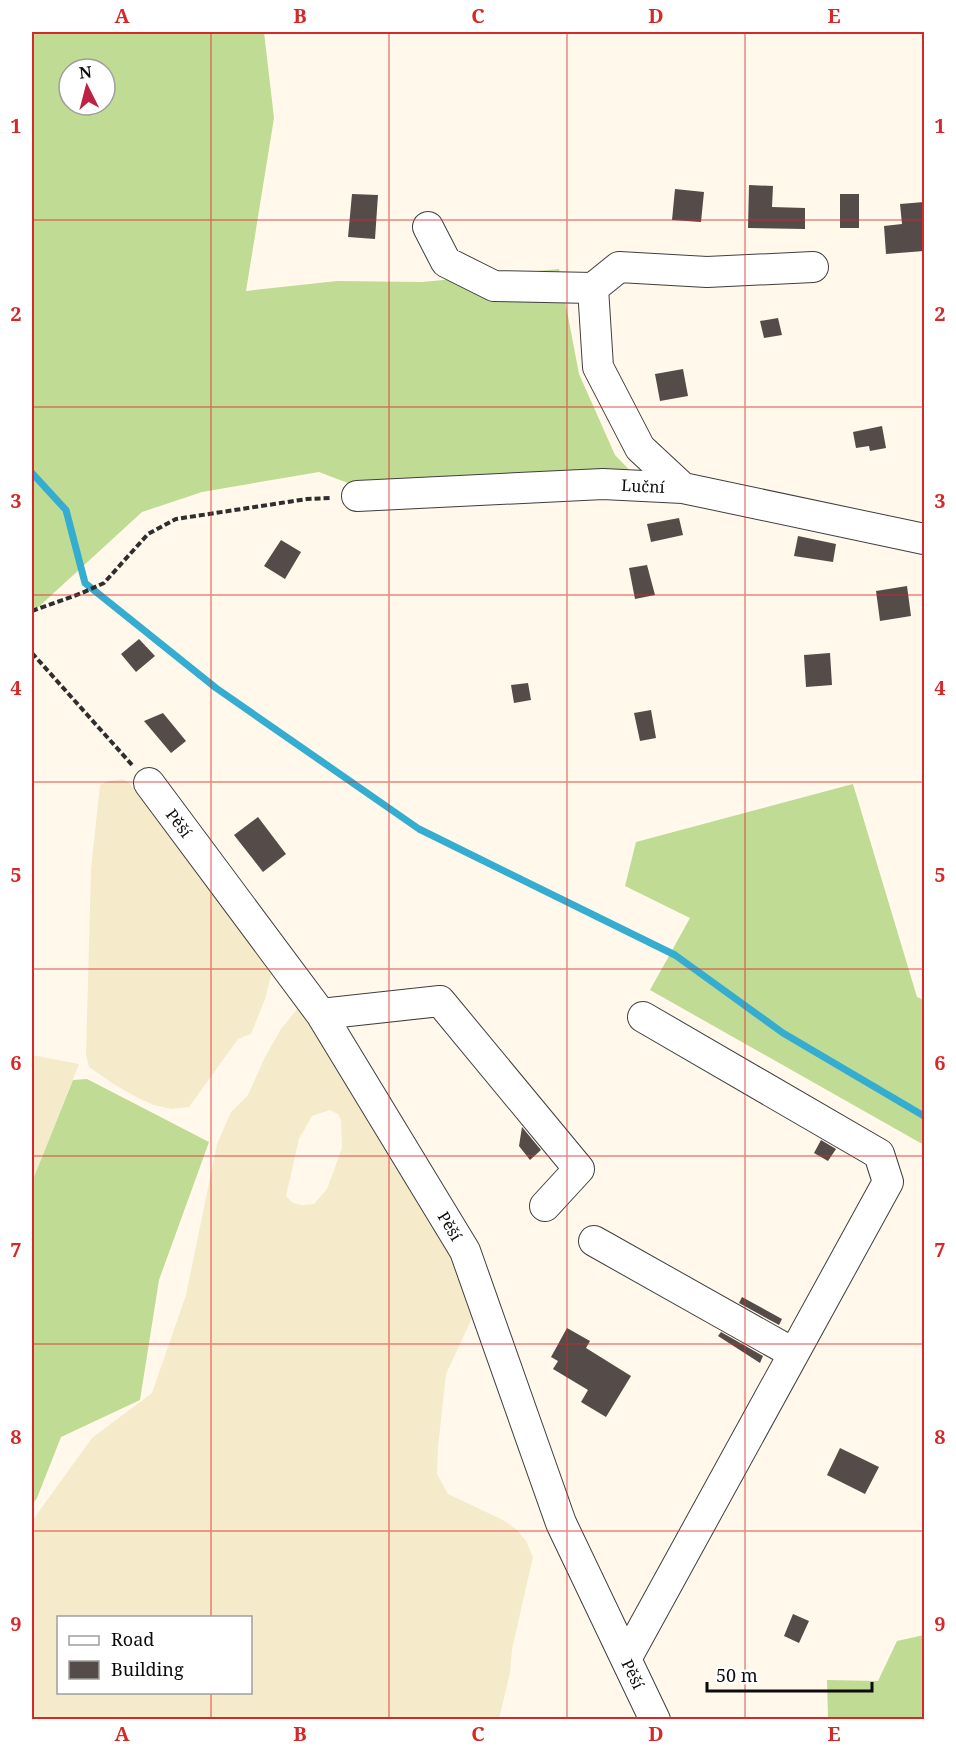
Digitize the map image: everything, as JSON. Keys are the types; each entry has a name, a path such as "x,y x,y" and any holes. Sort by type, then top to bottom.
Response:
{"street":[{"path":"428,227 446,262 494,286 593,288 619,267 706,272 813,267"},
{"path":"593,288 598,367 640,448 683,488"},
{"name":"Luční","path":"357,496 603,484 683,488 924,538"},
{"name":"Pěší","path":"149,783 321,1014 465,1251 561,1523 655,1719"},
{"path":"321,1014 440,1001 579,1169 545,1206"},
{"path":"626,1659 888,1182 879,1154 643,1017"},
{"path":"594,1240 793,1353"}],"path":[{"path":"32,611 82,593 104,582 147,534 176,519 307,500 357,496"},
{"path":"32,652 149,783"}],"shaded area":[{"path":"123,779 130,784 169,831 274,964 265,999 251,1034 238,1039 189,1107 171,1109 140,1099 89,1067 86,1055 91,869 100,785"},
{"path":"302,1003 466,1273 474,1314 446,1374 437,1474 448,1494 503,1520 517,1530 526,1541 533,1557 499,1719 32,1720 32,1521 92,1438 152,1393 186,1295 217,1144 231,1112 248,1095 281,1029","holes":["330,1110 338,1114 341,1120 342,1148 327,1189 314,1204 293,1203 286,1196 299,1139 312,1116"]},
{"path":"32,1055 79,1064 32,1182"}],"green space":[{"path":"32,32 264,32 274,118 246,291 337,281 422,282 559,269 579,374 615,455 642,483 369,491 319,472 202,492 142,512 33,612"},
{"path":"853,784 917,997 924,1000 924,1145 650,990 690,918 625,886 636,842"},
{"path":"87,1079 209,1142 159,1280 140,1400 61,1437 37,1498 32,1505 32,1182 73,1080"},
{"path":"924,1635 924,1719 828,1719 827,1680 878,1681 897,1641"}],"building":[{"path":"749,185 773,186 772,207 805,208 805,229 748,228"},
{"path":"675,189 704,192 701,222 672,220"},
{"path":"352,194 378,195 375,239 348,237"},
{"path":"840,194 859,194 859,228 840,228"},
{"path":"924,202 924,251 886,254 884,226 902,224 900,204"},
{"path":"778,318 782,335 764,338 760,321"},
{"path":"683,369 688,396 660,401 655,374"},
{"path":"882,426 886,448 870,451 869,446 856,448 853,432"},
{"path":"679,518 683,535 651,542 647,524"},
{"path":"798,536 836,544 833,562 794,556"},
{"path":"281,540 301,552 285,579 264,566"},
{"path":"647,565 655,595 635,599 629,568"},
{"path":"907,586 911,616 880,621 876,591"},
{"path":"139,639 155,656 136,672 121,654"},
{"path":"830,653 832,685 806,687 804,655"},
{"path":"528,683 531,700 514,703 511,685"},
{"path":"651,710 656,738 640,741 634,713"},
{"path":"163,713 186,741 171,753 144,721"},
{"path":"258,817 286,854 263,872 234,835"},
{"path":"522,1127 541,1150 530,1160 519,1146"},
{"path":"821,1140 836,1149 828,1161 814,1153"},
{"path":"742,1297 782,1319 779,1325 739,1303"},
{"path":"567,1328 590,1341 586,1348 631,1376 606,1417 581,1402 588,1390 553,1369 558,1361 551,1357"},
{"path":"721,1332 763,1356 760,1363 718,1336"},
{"path":"840,1448 879,1467 865,1494 827,1475"},
{"path":"793,1614 809,1621 799,1643 784,1636"}],"waterway":[{"path":"32,473 66,510 85,583 216,688 419,829 675,955 783,1033 924,1116"}]}
